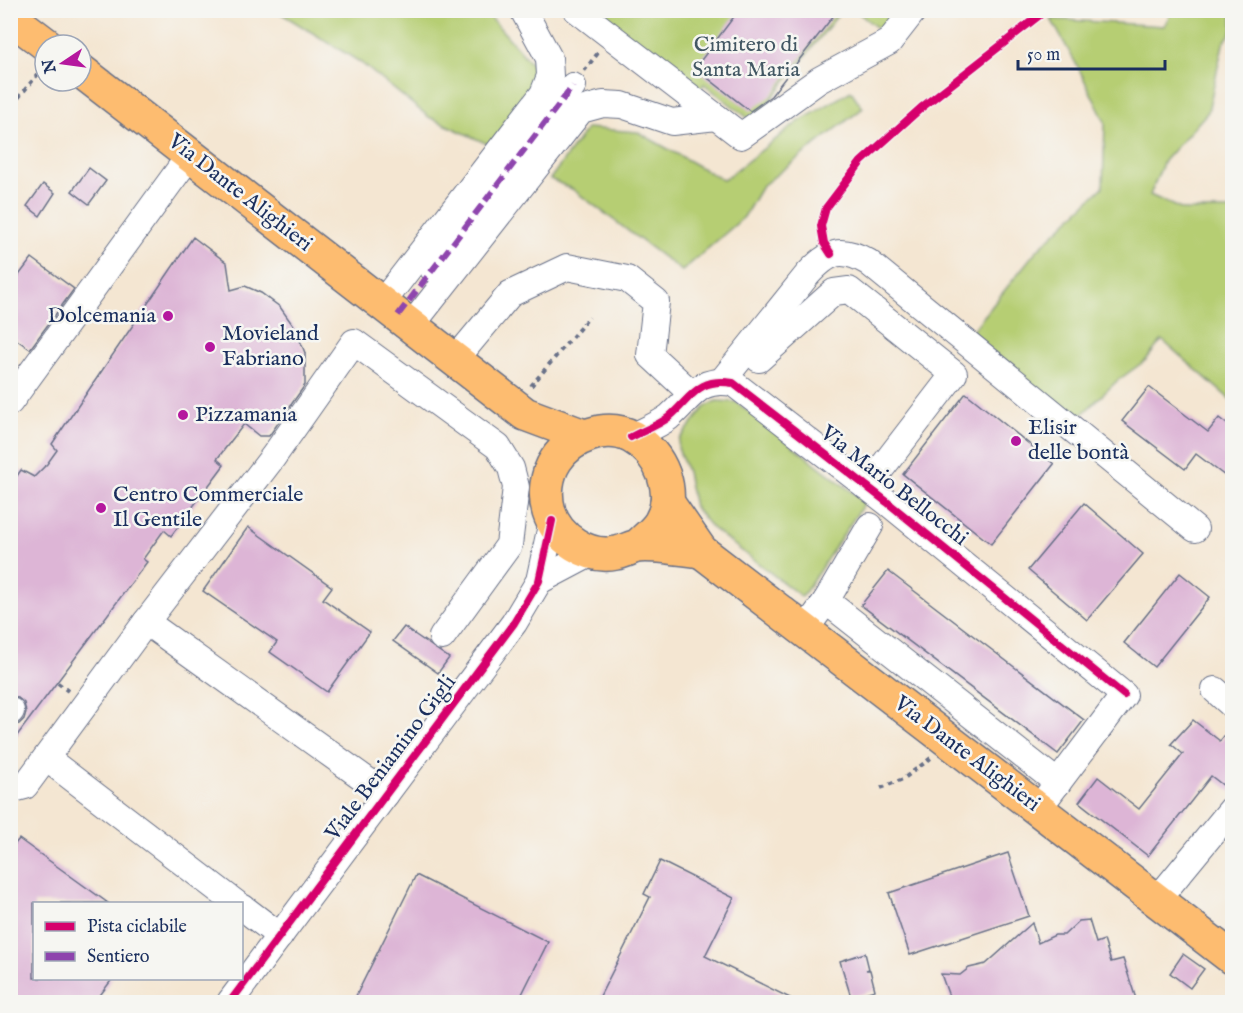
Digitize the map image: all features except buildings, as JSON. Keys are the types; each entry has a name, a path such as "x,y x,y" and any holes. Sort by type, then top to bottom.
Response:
{"main road":[{"path":"10,17 33,34"},
{"name":"Via Dante Alighieri","path":"93,80 455,360 525,404 584,436 606,432 643,446 667,481 667,502 701,550 1233,958"},
{"name":"Via Dante Alighieri","path":"525,404 550,468"},
{"path":"584,436 562,450 550,468 545,498 552,521 568,541 592,553 615,554 638,546 701,550"},
{"path":"638,546 660,523 667,502"}],"street":[{"path":"397,314 543,94 550,76 549,58 523,10"},
{"path":"577,10 741,136 819,80 889,42 914,10"},
{"path":"397,314 573,86"},
{"path":"397,314 581,110 603,104 622,105 672,122 716,117"},
{"path":"10,402 190,155"},
{"path":"643,446 691,393 706,384 722,381 808,274 823,259 842,252 855,255 877,269 1195,529"},
{"path":"455,360 510,294 567,267 627,279 656,302 650,354 691,393"},
{"path":"759,359 834,292 849,290 954,374 867,487"},
{"path":"10,790 25,786 146,622 273,457 354,342 498,447 512,468 516,487 509,545 442,637"},
{"name":"Via Mario Bellocchi","path":"722,381 734,383 867,487 1124,695 1038,809"},
{"name":"Viale Beniamino Gigli","path":"230,1002 514,623 539,581 552,521"},
{"path":"805,630 826,600 870,526"},
{"path":"539,581 592,553"},
{"path":"826,600 1058,783"},
{"path":"146,622 386,794"},
{"path":"46,758 232,902"},
{"path":"1157,900 1233,809"},
{"path":"243,910 280,936"}],"path":[{"path":"573,86 611,36"},
{"path":"10,102 19,97 33,80"},
{"path":"525,404 589,317"},
{"path":"881,788 903,779 928,761"}],"green space":[{"path":"277,11 485,11 543,77 492,146 429,117 360,62"},
{"name":"Cimitero di Santa Maria","path":"585,11 841,11 753,122 704,84 695,95"},
{"name":"Cimitero di Santa Maria","path":"856,11 898,11 882,32"},
{"path":"1172,11 1232,11 1232,31 1223,44 1208,112 1164,161 1150,195 1183,210 1232,210 1232,401 1162,340 1146,360 1117,381 1076,420 969,335 1036,251 1103,187 1105,122 1051,19 1164,26"},
{"path":"851,91 863,108 762,186 744,217 682,271 572,189 550,179 587,128 638,132 723,180 798,122"},
{"path":"716,401 736,402 865,502 802,597 712,528 694,507 687,472 678,448 679,440 705,407"}],"marked path":[{"path":"398,315 573,86"}],"cycle path":[{"path":"831,254 824,243 821,226 826,208 861,162 921,108 1046,10"},
{"path":"631,437 665,420 703,386 711,383 733,383 887,502 1124,695"},
{"path":"230,1002 514,623 539,581 552,521"}],"place":[{"name":"Dolcemania","path":"168,316"},
{"name":"Movieland Fabriano","path":"210,347"},
{"name":"Pizzamania","path":"183,415"},
{"name":"Elisir delle bontà","path":"1016,441"},
{"name":"Centro Commerciale Il Gentile","path":"101,508"}]}
